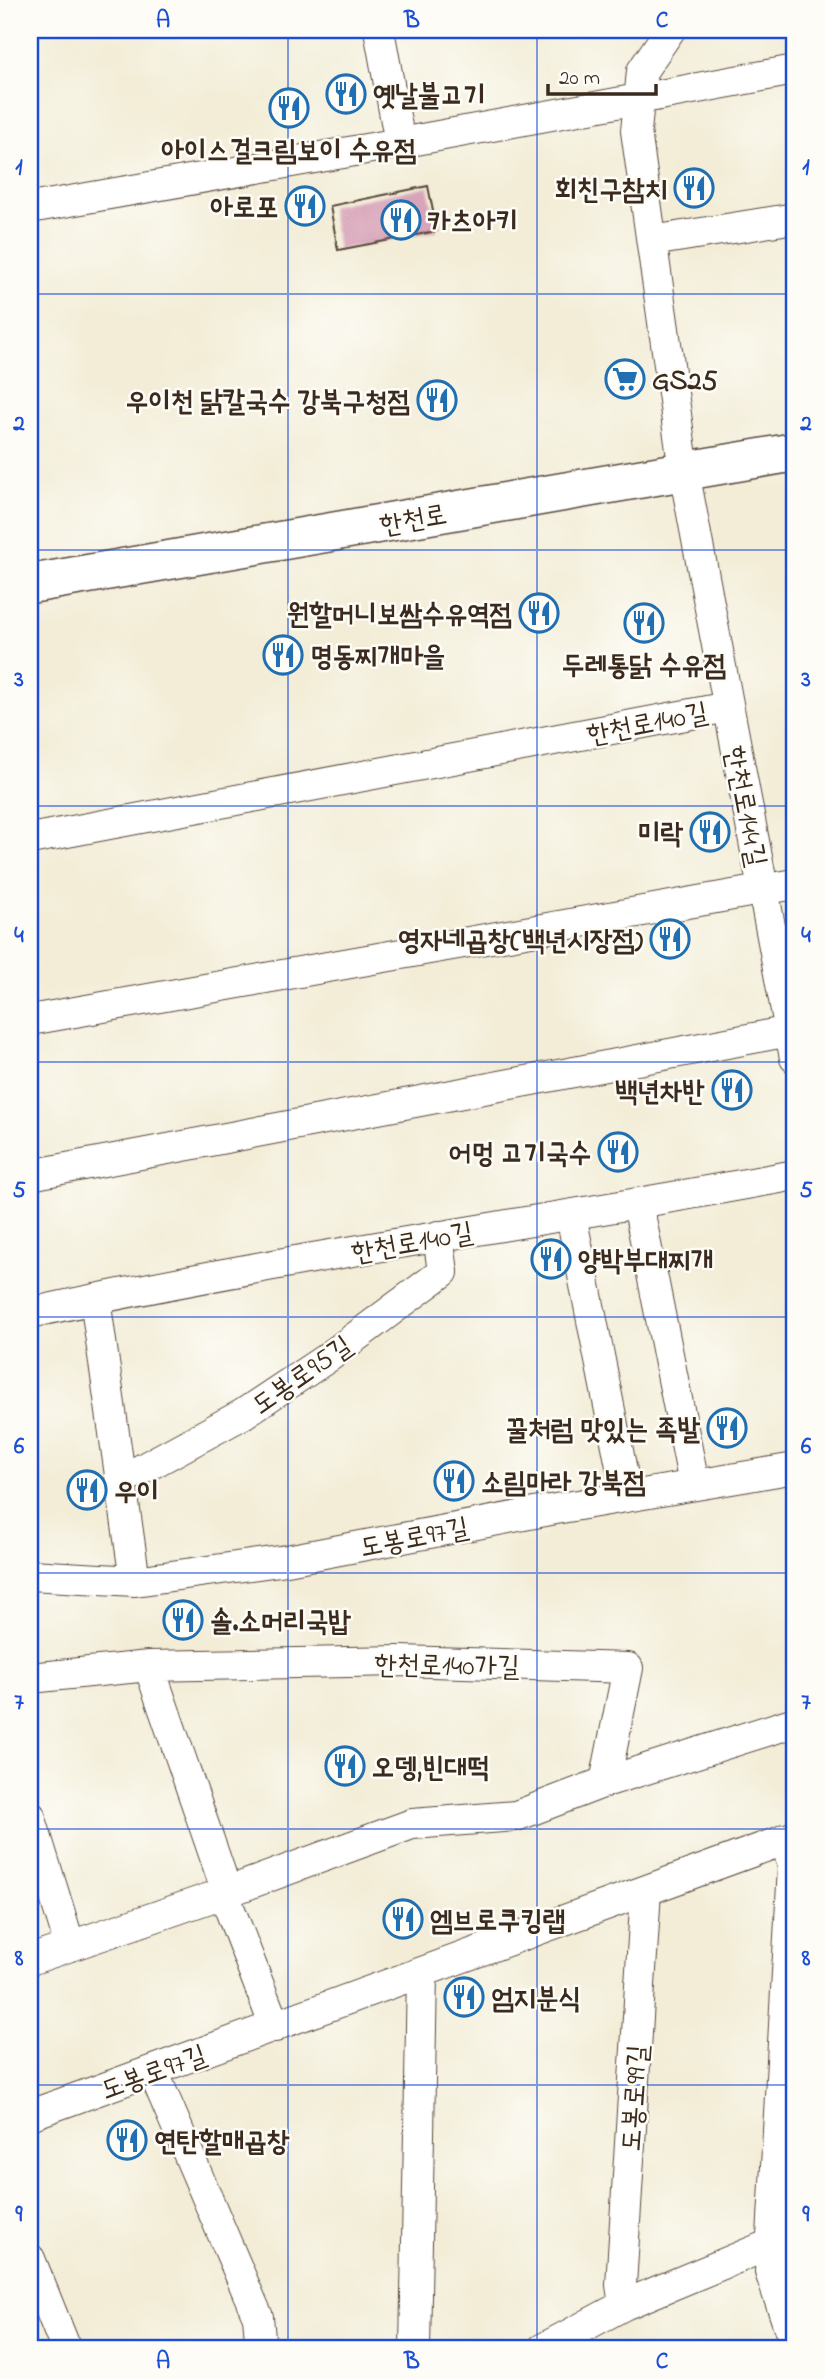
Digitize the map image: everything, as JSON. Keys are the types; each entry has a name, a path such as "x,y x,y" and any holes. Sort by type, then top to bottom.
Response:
{"main road":[{"name":"한천로","path":"30,584 795,452"}],"street":[{"path":"379,30 400,144"},
{"name":"한천로144길","path":"670,30 642,71 636,131 684,471 793,1045"},
{"path":"30,208 400,144 795,70"},
{"path":"652,241 795,218"},
{"name":"한천로140길","path":"30,839 728,707"},
{"path":"30,1020 795,884"},
{"path":"30,1175 793,1045"},
{"name":"한천로140길","path":"30,1313 438,1236 638,1204 795,1175"},
{"path":"638,1204 694,1484"},
{"path":"571,1215 627,1496"},
{"name":"도봉로95길","path":"120,1481 243,1415 330,1356 443,1272 438,1236"},
{"path":"95,1299 135,1581"},
{"name":"도봉로97길","path":"30,1575 135,1581 287,1560 627,1496 795,1468"},
{"name":"한천로140가길","path":"30,1678 149,1666 400,1661 628,1668 606,1782"},
{"path":"149,1666 227,1892 229,1907 275,2026"},
{"path":"30,1960 412,1824 516,1816 606,1782 795,1721"},
{"path":"30,1816 70,1946"},
{"path":"790,1838 793,1867 784,2239 770,2272 795,2345"},
{"name":"도봉로97길","path":"30,2115 790,1838"},
{"name":"도봉로99길","path":"624,2305 621,2285 646,1891"},
{"path":"415,2349 422,1973"},
{"path":"153,2071 258,2317 261,2349"},
{"path":"541,2349 597,2336 624,2305 784,2239"},
{"path":"30,2259 66,2349"}],"building":[{"path":"428,186 437,231 338,250 330,206"}],"place":[{"name":"옛날불고기","path":"346,94"},
{"name":"아이스걸크림보이 수유점","path":"289,108"},
{"name":"회친구참치","path":"694,188"},
{"name":"아로포","path":"305,206"},
{"name":"카츠아키","path":"401,220"},
{"name":"GS25","path":"625,379"},
{"name":"우이천 닭칼국수 강북구청점","path":"437,400"},
{"name":"원할머니보쌈수유역점","path":"539,613"},
{"name":"두레통닭 수유점","path":"644,623"},
{"name":"명동찌개마을","path":"283,655"},
{"name":"미락","path":"710,832"},
{"name":"영자네곱창(백년시장점)","path":"670,939"},
{"name":"백년차반","path":"732,1090"},
{"name":"어멍 고기국수","path":"618,1152"},
{"name":"양박부대찌개","path":"551,1259"},
{"name":"꿀처럼 맛있는 족발","path":"727,1428"},
{"name":"소림마라 강북점","path":"454,1481"},
{"name":"우이","path":"87,1490"},
{"name":"솔.소머리국밥","path":"183,1620"},
{"name":"오뎅,빈대떡","path":"345,1766"},
{"name":"엠브로쿠킹랩","path":"403,1919"},
{"name":"엄지분식","path":"464,1997"},
{"name":"연탄할매곱창","path":"127,2140"}]}
